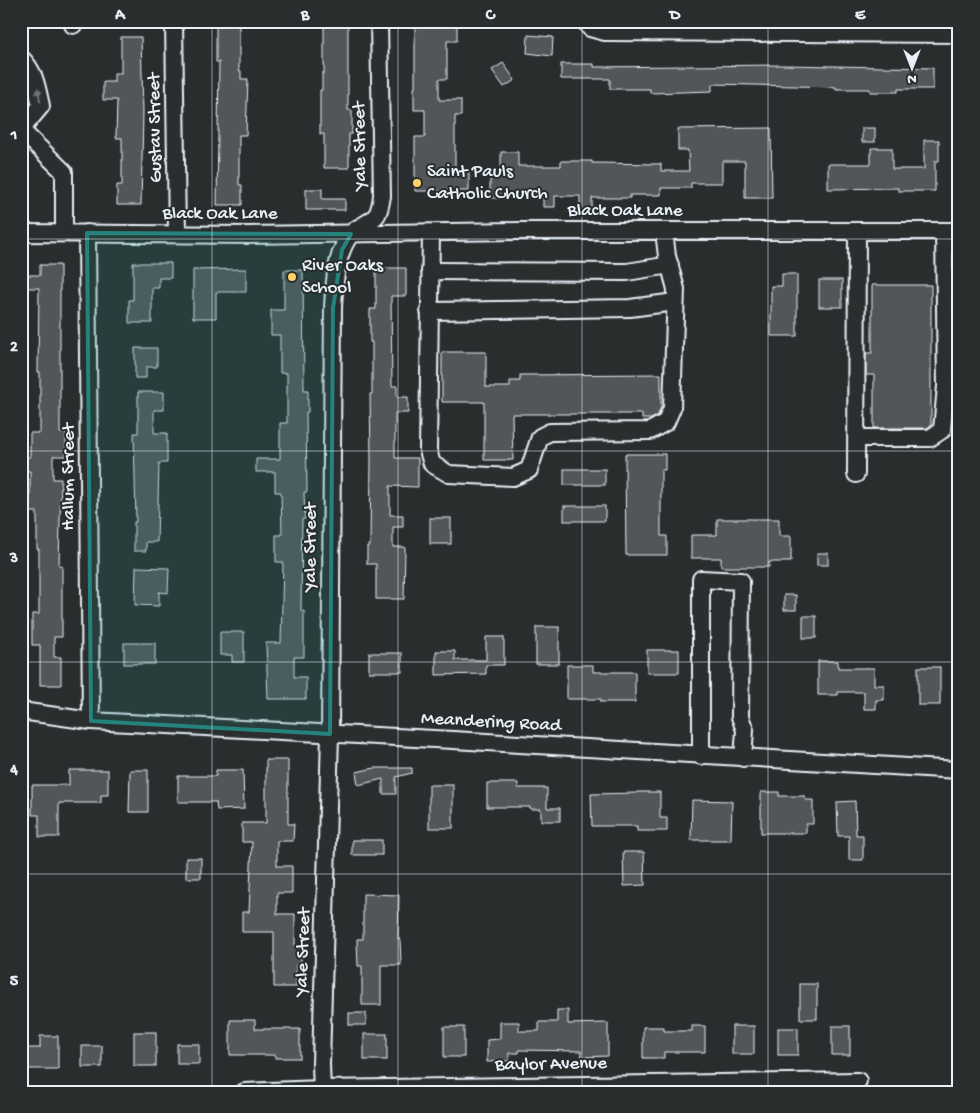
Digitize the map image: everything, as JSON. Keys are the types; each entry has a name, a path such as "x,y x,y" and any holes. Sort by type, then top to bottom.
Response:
{"street":[{"name":"Gustav Street","path":"174,21 177,234"},
{"name":"Yale Street","path":"322,1090 320,1064 330,734 333,308 335,282 342,250 350,234 375,219 379,212 382,196 379,21"},
{"path":"585,21 590,28 605,32 769,27 959,34"},
{"path":"21,58 36,81 41,106 21,130 64,172 64,233"},
{"path":"431,233 428,450 432,464 448,474 513,478 529,470 540,436 550,432 650,431 666,422 672,408 676,289 664,232"},
{"path":"856,474 857,232"},
{"name":"Black Oak Lane","path":"21,233 951,232"},
{"path":"857,438 930,438 942,430 946,386 951,232"},
{"name":"Hallum Street","path":"87,234 90,721"},
{"path":"430,271 627,272 670,265"},
{"path":"429,311 630,308 676,302"},
{"path":"701,756 700,580 741,581 740,717 745,730 743,758"},
{"name":"Meandering Road","path":"21,711 90,721 959,770"},
{"name":"Baylor Avenue","path":"244,1092 699,1088 858,1081"}],"highlighted area":[{"path":"87,233 351,234 342,250 333,308 330,734 91,721"}],"building":[{"path":"216,21 239,21 239,71 241,71 241,79 248,79 246,135 239,135 239,185 242,185 242,205 217,205 219,62 216,62"},
{"path":"324,21 348,21 348,110 352,110 352,134 349,134 349,168 324,168 324,134 320,134 320,90 322,90 322,73 324,73"},
{"path":"415,21 457,21 457,41 447,41 447,79 439,79 439,100 461,100 461,116 455,116 455,169 469,169 469,191 415,191 415,137 425,137 425,110 414,110"},
{"path":"528,35 553,37 552,56 527,53"},
{"path":"121,37 141,37 143,112 141,205 117,205 117,185 122,185 122,138 116,138 117,100 103,100 103,82 114,82 114,73 121,73"},
{"path":"503,63 515,80 504,87 492,70"},
{"path":"561,64 594,64 594,67 784,65 933,68 933,89 898,89 898,92 870,92 870,89 836,89 836,87 712,84 712,91 650,93 650,89 610,89 610,79 561,79"},
{"path":"771,128 772,198 745,198 745,161 722,161 722,183 691,183 691,188 661,188 661,195 630,195 630,198 592,198 592,210 580,210 580,196 555,196 555,207 543,207 543,196 490,198 490,176 501,176 501,152 518,152 518,166 561,166 561,161 592,161 592,163 661,164 661,171 689,171 688,150 678,150 678,129"},
{"path":"862,128 875,128 875,142 862,142"},
{"path":"924,140 939,140 939,161 935,161 935,191 898,191 898,188 828,189 828,164 871,164 871,148 892,148 892,169 924,169"},
{"path":"306,189 322,189 322,199 345,199 345,210 306,210"},
{"path":"133,263 171,263 171,278 159,278 159,288 152,288 152,323 129,323 129,300 133,300"},
{"path":"40,265 60,265 60,433 66,433 66,456 53,456 53,479 61,479 59,566 62,566 62,637 54,637 54,657 61,657 61,685 40,685 40,645 32,645 32,614 39,614 39,549 37,549 37,512 30,512 30,471 24,471 24,457 30,457 30,433 40,433 40,372 38,372 39,288 21,288 21,275 40,275"},
{"path":"376,268 406,268 406,296 391,296 392,386 397,386 397,397 408,397 408,413 395,413 395,458 418,458 418,487 390,486 390,515 403,515 403,527 393,527 393,547 405,547 404,599 376,599 376,564 367,564 367,546 370,546 370,394 372,394 370,309 376,309"},
{"path":"246,269 246,292 216,292 216,318 193,318 193,270"},
{"path":"284,270 303,270 304,390 308,390 308,412 306,412 307,492 304,492 305,519 302,519 301,611 304,611 304,657 294,657 294,677 306,677 306,699 268,699 266,643 281,643 283,562 276,562 276,535 282,535 281,492 275,492 275,472 256,472 256,459 280,459 280,423 287,423 287,373 280,373 280,335 271,335 271,310 284,310"},
{"path":"782,274 797,274 797,336 771,336 771,286 782,286"},
{"path":"819,280 842,280 842,307 819,307"},
{"path":"872,285 931,285 931,425 927,428 874,428 874,375 866,375 866,353 872,353"},
{"path":"135,348 157,348 157,367 146,367 146,378 135,378"},
{"path":"442,352 486,352 486,387 510,387 510,381 520,381 520,375 661,374 661,407 658,415 651,419 642,419 642,414 512,414 513,460 484,460 484,402 442,402"},
{"path":"138,392 164,392 164,410 154,410 154,433 167,433 167,463 159,463 157,542 146,542 146,551 134,551 134,522 136,522 134,433 138,433"},
{"path":"625,454 665,454 665,470 661,470 661,536 667,536 667,555 626,555"},
{"path":"564,469 605,469 605,485 564,485"},
{"path":"564,506 605,506 605,521 564,521"},
{"path":"430,518 451,518 451,544 430,544"},
{"path":"717,519 779,519 779,536 791,536 791,562 769,562 769,567 721,567 721,558 691,558 691,535 717,535"},
{"path":"817,553 828,553 828,565 817,565"},
{"path":"136,567 169,568 168,593 159,592 159,606 135,605"},
{"path":"784,595 796,595 796,610 784,610"},
{"path":"803,616 816,616 816,638 803,638"},
{"path":"536,627 559,627 559,664 536,664"},
{"path":"220,632 244,632 244,662 232,662 232,655 220,655"},
{"path":"486,637 504,637 504,665 486,665 486,674 436,675 436,651 455,651 455,660 486,660"},
{"path":"124,643 155,643 155,664 124,664"},
{"path":"647,650 679,650 679,673 647,673"},
{"path":"369,653 402,653 402,672 369,672"},
{"path":"818,661 838,661 838,668 874,668 874,685 884,685 884,700 876,700 876,709 864,709 864,692 838,692 838,695 818,695"},
{"path":"567,665 593,665 593,672 635,672 635,702 567,699"},
{"path":"918,667 940,667 940,705 918,705"},
{"path":"266,760 288,760 288,824 294,824 293,841 277,841 277,866 292,866 292,893 277,893 277,914 295,914 295,947 301,947 301,965 296,965 296,987 274,987 274,932 242,932 242,912 249,912 252,842 242,842 242,823 266,823"},
{"path":"375,768 412,768 412,773 396,777 396,794 383,794 383,779 358,785 356,772"},
{"path":"69,770 108,770 108,795 101,795 101,803 59,803 59,837 39,837 39,815 32,815 32,785 69,785"},
{"path":"130,770 148,770 148,812 129,812"},
{"path":"216,770 243,770 244,809 217,810 216,802 178,802 178,776 216,776"},
{"path":"487,783 518,783 518,788 547,788 547,808 560,808 560,821 541,821 541,809 530,809 530,807 487,807"},
{"path":"429,785 453,785 453,828 429,828"},
{"path":"660,792 660,818 667,818 667,831 637,831 637,826 592,826 591,794"},
{"path":"761,792 779,792 779,796 805,796 805,800 813,800 813,824 806,824 806,833 761,833"},
{"path":"692,800 732,801 731,840 691,840"},
{"path":"855,801 856,835 863,835 863,860 849,860 849,836 838,836 837,802"},
{"path":"352,840 382,840 382,855 352,855"},
{"path":"623,852 644,852 645,885 624,886"},
{"path":"186,858 201,858 201,878 186,878"},
{"path":"363,894 399,895 398,939 400,939 401,965 381,965 381,1005 362,1005 362,966 358,966 357,939 363,939"},
{"path":"800,984 817,984 817,1019 800,1019"},
{"path":"557,1010 568,1010 568,1024 608,1023 608,1056 582,1057 581,1051 519,1050 519,1053 509,1053 509,1061 487,1062 487,1040 500,1039 500,1022 519,1022 519,1031 539,1031 539,1022 557,1022"},
{"path":"349,1013 366,1013 366,1025 349,1025"},
{"path":"230,1020 255,1020 255,1029 300,1029 300,1058 275,1058 275,1055 230,1055"},
{"path":"692,1026 705,1026 705,1052 664,1052 664,1058 643,1058 643,1027 664,1027 664,1031 692,1031"},
{"path":"732,1026 754,1026 754,1054 732,1054"},
{"path":"832,1026 850,1026 850,1055 832,1055"},
{"path":"444,1027 464,1027 464,1057 444,1057"},
{"path":"778,1028 798,1028 798,1055 778,1055"},
{"path":"134,1032 156,1032 156,1066 134,1066"},
{"path":"364,1034 387,1034 387,1060 364,1060"},
{"path":"40,1036 58,1036 58,1069 21,1069 21,1048 40,1048"},
{"path":"177,1044 199,1044 199,1064 177,1064"},
{"path":"82,1046 102,1046 102,1067 82,1067"}],"place":[{"name":"Saint Pauls Catholic Church","path":"417,183"},
{"name":"River Oaks School","path":"292,277"}]}
